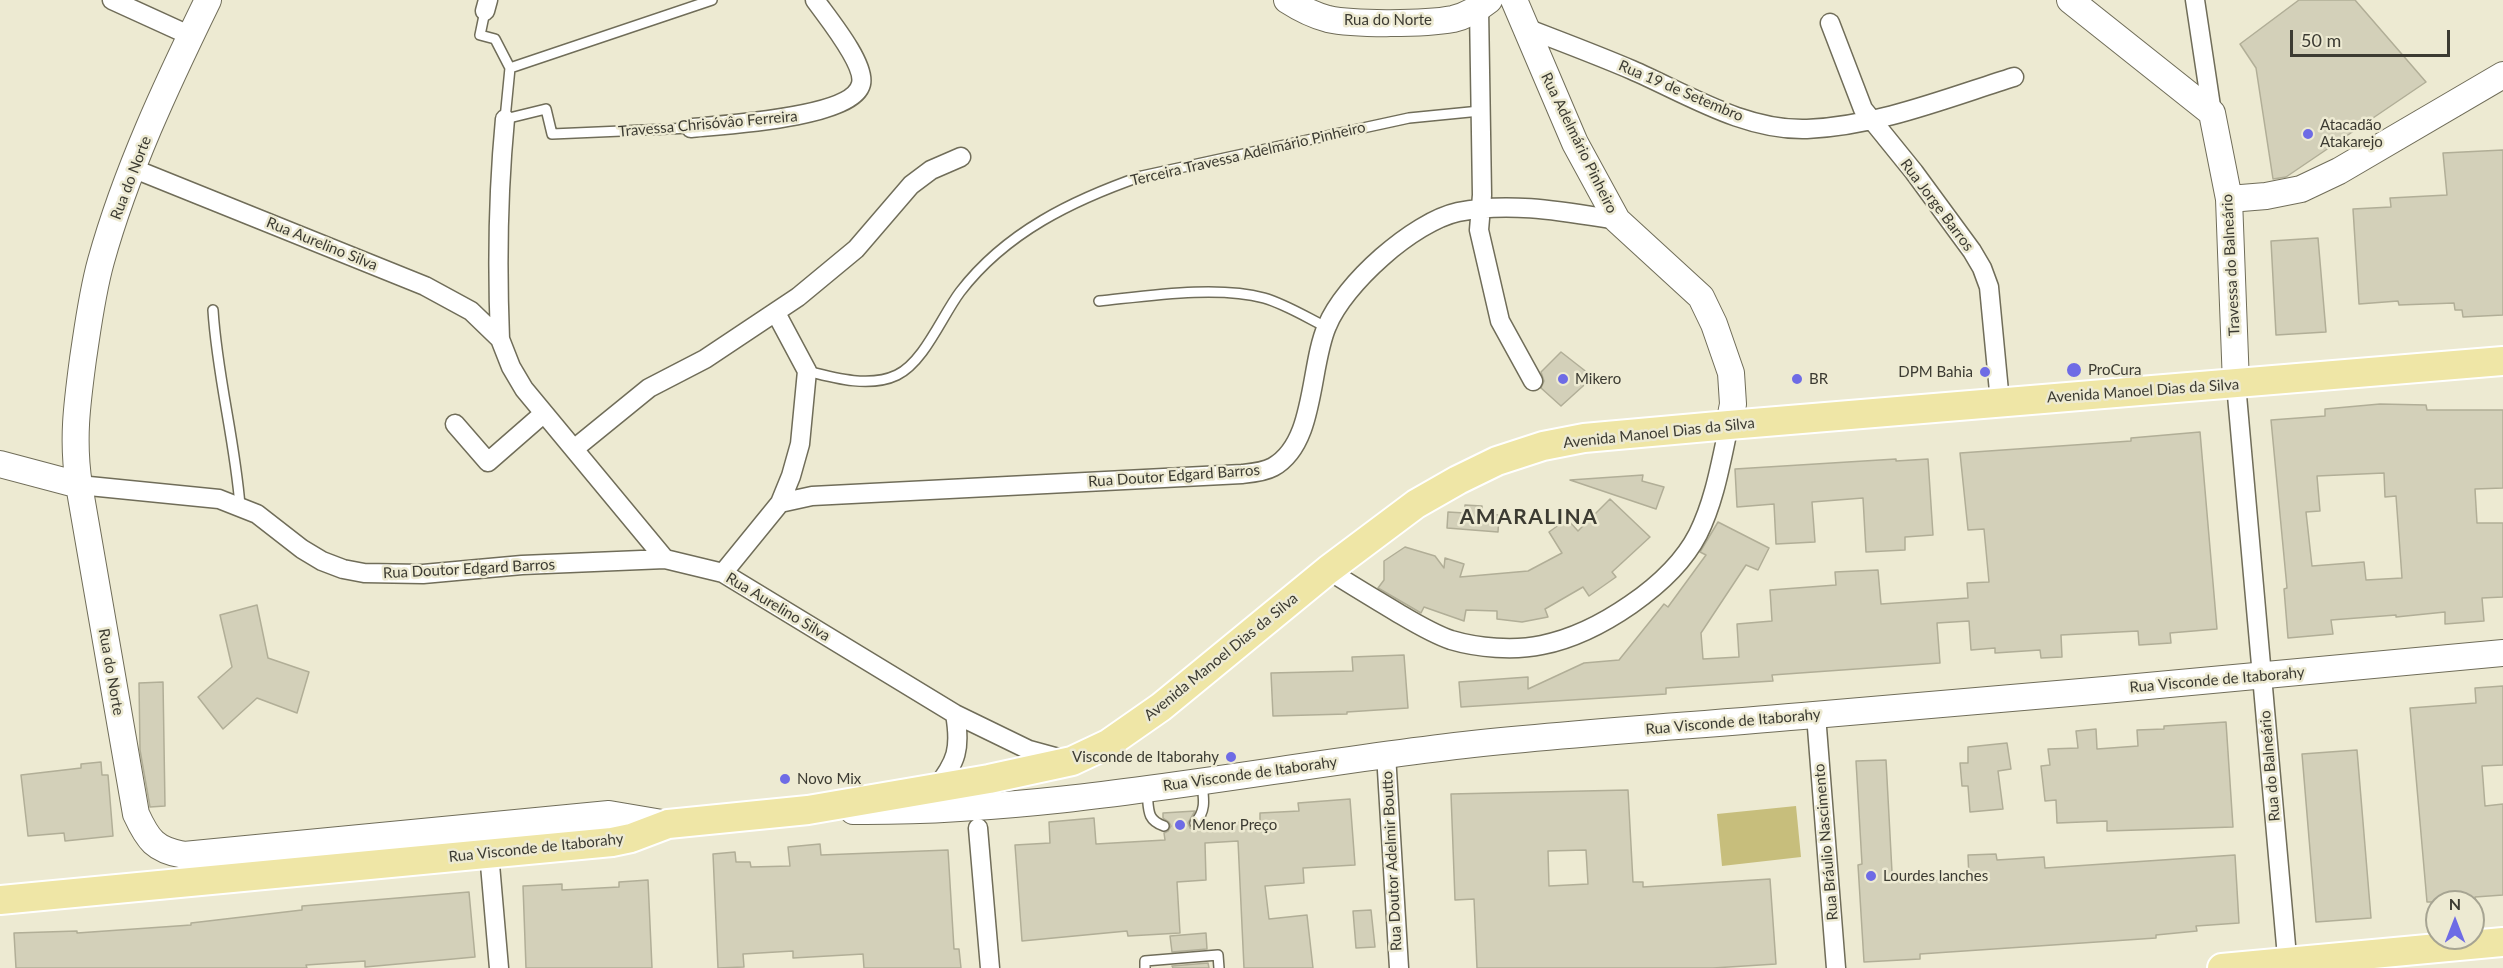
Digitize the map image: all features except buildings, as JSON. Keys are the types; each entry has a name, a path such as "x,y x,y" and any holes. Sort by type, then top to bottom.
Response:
{"main road":[{"name":"Avenida Manoel Dias da Silva","path":"808,810 935,789 1072,761 1108,744 1161,706 1328,570 1416,504 1497,461 1543,446 1584,438 1729,425 2503,361"},
{"name":"Rua Visconde de Itaborahy","path":"0,900 612,842 632,838 668,824 808,810"},
{"path":"2222,968 2288,965 2503,942"}],"street":[{"path":"112,0 191,36"},
{"name":"Rua do Norte","path":"208,0 132,168 101,260 91,304 75,417 74,454 79,485 136,814 144,831 153,844 167,852 195,854 609,814 668,824"},
{"name":"Travessa Chrisóvâo Ferreira","path":"691,128 806,115 832,106 858,91 861,84 859,68 845,43 815,0"},
{"name":"Rua do Norte","path":"1287,0 1307,13 1331,20 1354,22 1454,18 1484,4"},
{"name":"Rua Adelmário Pinheiro","path":"1328,570 1425,628 1451,640 1513,648 1542,645 1574,636 1627,607 1653,588 1676,566 1698,535 1710,504 1733,404 1731,373 1714,324 1701,297 1617,220 1575,143 1514,0"},
{"path":"2070,0 2212,113"},
{"path":"2201,3 2212,113"},
{"path":"1484,4 1479,230 1500,321 1533,381"},
{"name":"Rua Jorge Barros","path":"1830,23 1863,109 1914,172 1982,268 1989,287 2000,402"},
{"name":"Rua 19 de Setembro","path":"1526,28 1745,120 1776,127 1806,129 1871,121 2014,77"},
{"path":"2229,199 2266,196 2301,189 2338,171 2503,75"},
{"name":"Travessa do Balneário","path":"2212,113 2229,199 2236,384"},
{"name":"Rua Aurelino Silva","path":"505,118 499,177 497,240 500,339 511,367 524,389 664,559 723,573 955,714 1029,750 1072,761"},
{"path":"574,449 649,388 705,358 776,313 830,273 856,249 911,185 931,170 961,156"},
{"name":"Rua Aurelino Silva","path":"132,168 425,286 471,311 500,339"},
{"name":"Rua Doutor Edgard Barros","path":"780,503 813,496 1259,472 1272,468 1294,449 1305,416 1326,327 1344,297 1401,241 1441,216 1481,209 1532,209 1617,220"},
{"path":"723,573 780,503 800,444 807,371 776,313"},
{"name":"Rua do Balneário","path":"2236,384 2288,965"},
{"path":"455,424 488,462 543,414"},
{"path":"0,464 79,485"},
{"name":"Rua Doutor Edgard Barros","path":"79,485 219,499 257,514 302,549 322,561 343,569 364,573 423,574 522,565 664,559"},
{"name":"Rua Visconde de Itaborahy","path":"808,810 919,812 1109,796 1386,754 1477,744 2503,653"},
{"path":"935,789 953,764 957,751 958,734 955,714"},
{"name":"Rua Bráulio Nascimento","path":"1816,715 1836,968"},
{"name":"Rua Doutor Adelmir Boutto","path":"1386,754 1399,968"},
{"path":"978,828 990,968"},
{"path":"489,853 499,968"}],"lane":[{"path":"510,68 712,0"},
{"path":"486,5 480,35 495,39 510,68 505,118"},
{"name":"Travessa Chrisóvâo Ferreira","path":"505,118 546,109 552,135 691,128"},
{"name":"Terceira Travessa Adelmário Pinheiro","path":"807,371 841,379 863,381 897,375 921,350 961,291 992,256 1055,213 1102,190 1142,176 1409,118 1480,111"},
{"path":"1099,301 1160,295 1246,295 1273,302 1326,327"},
{"path":"213,310 215,349 232,437 240,506"},
{"path":"1196,823 1204,808 1202,781"},
{"path":"1147,790 1151,818 1153,822 1164,826"},
{"path":"1145,968 1145,961 1218,955 1219,968"}],"shaded area":[{"path":"1796,806 1801,857 1722,866 1717,814"}],"place":[{"name":"Atacadão Atakarejo","path":"2308,134"},
{"name":"ProCura","path":"2074,370"},
{"name":"DPM Bahia","path":"1985,372"},
{"name":"Mikero","path":"1563,379"},
{"name":"BR","path":"1797,379"},
{"name":"Visconde de Itaborahy","path":"1231,757"},
{"name":"Novo Mix","path":"785,779"},
{"name":"Menor Preço","path":"1180,825"},
{"name":"Lourdes lanches","path":"1871,876"}],"district":[{"name":"AMARALINA","path":"1529,517"}]}
